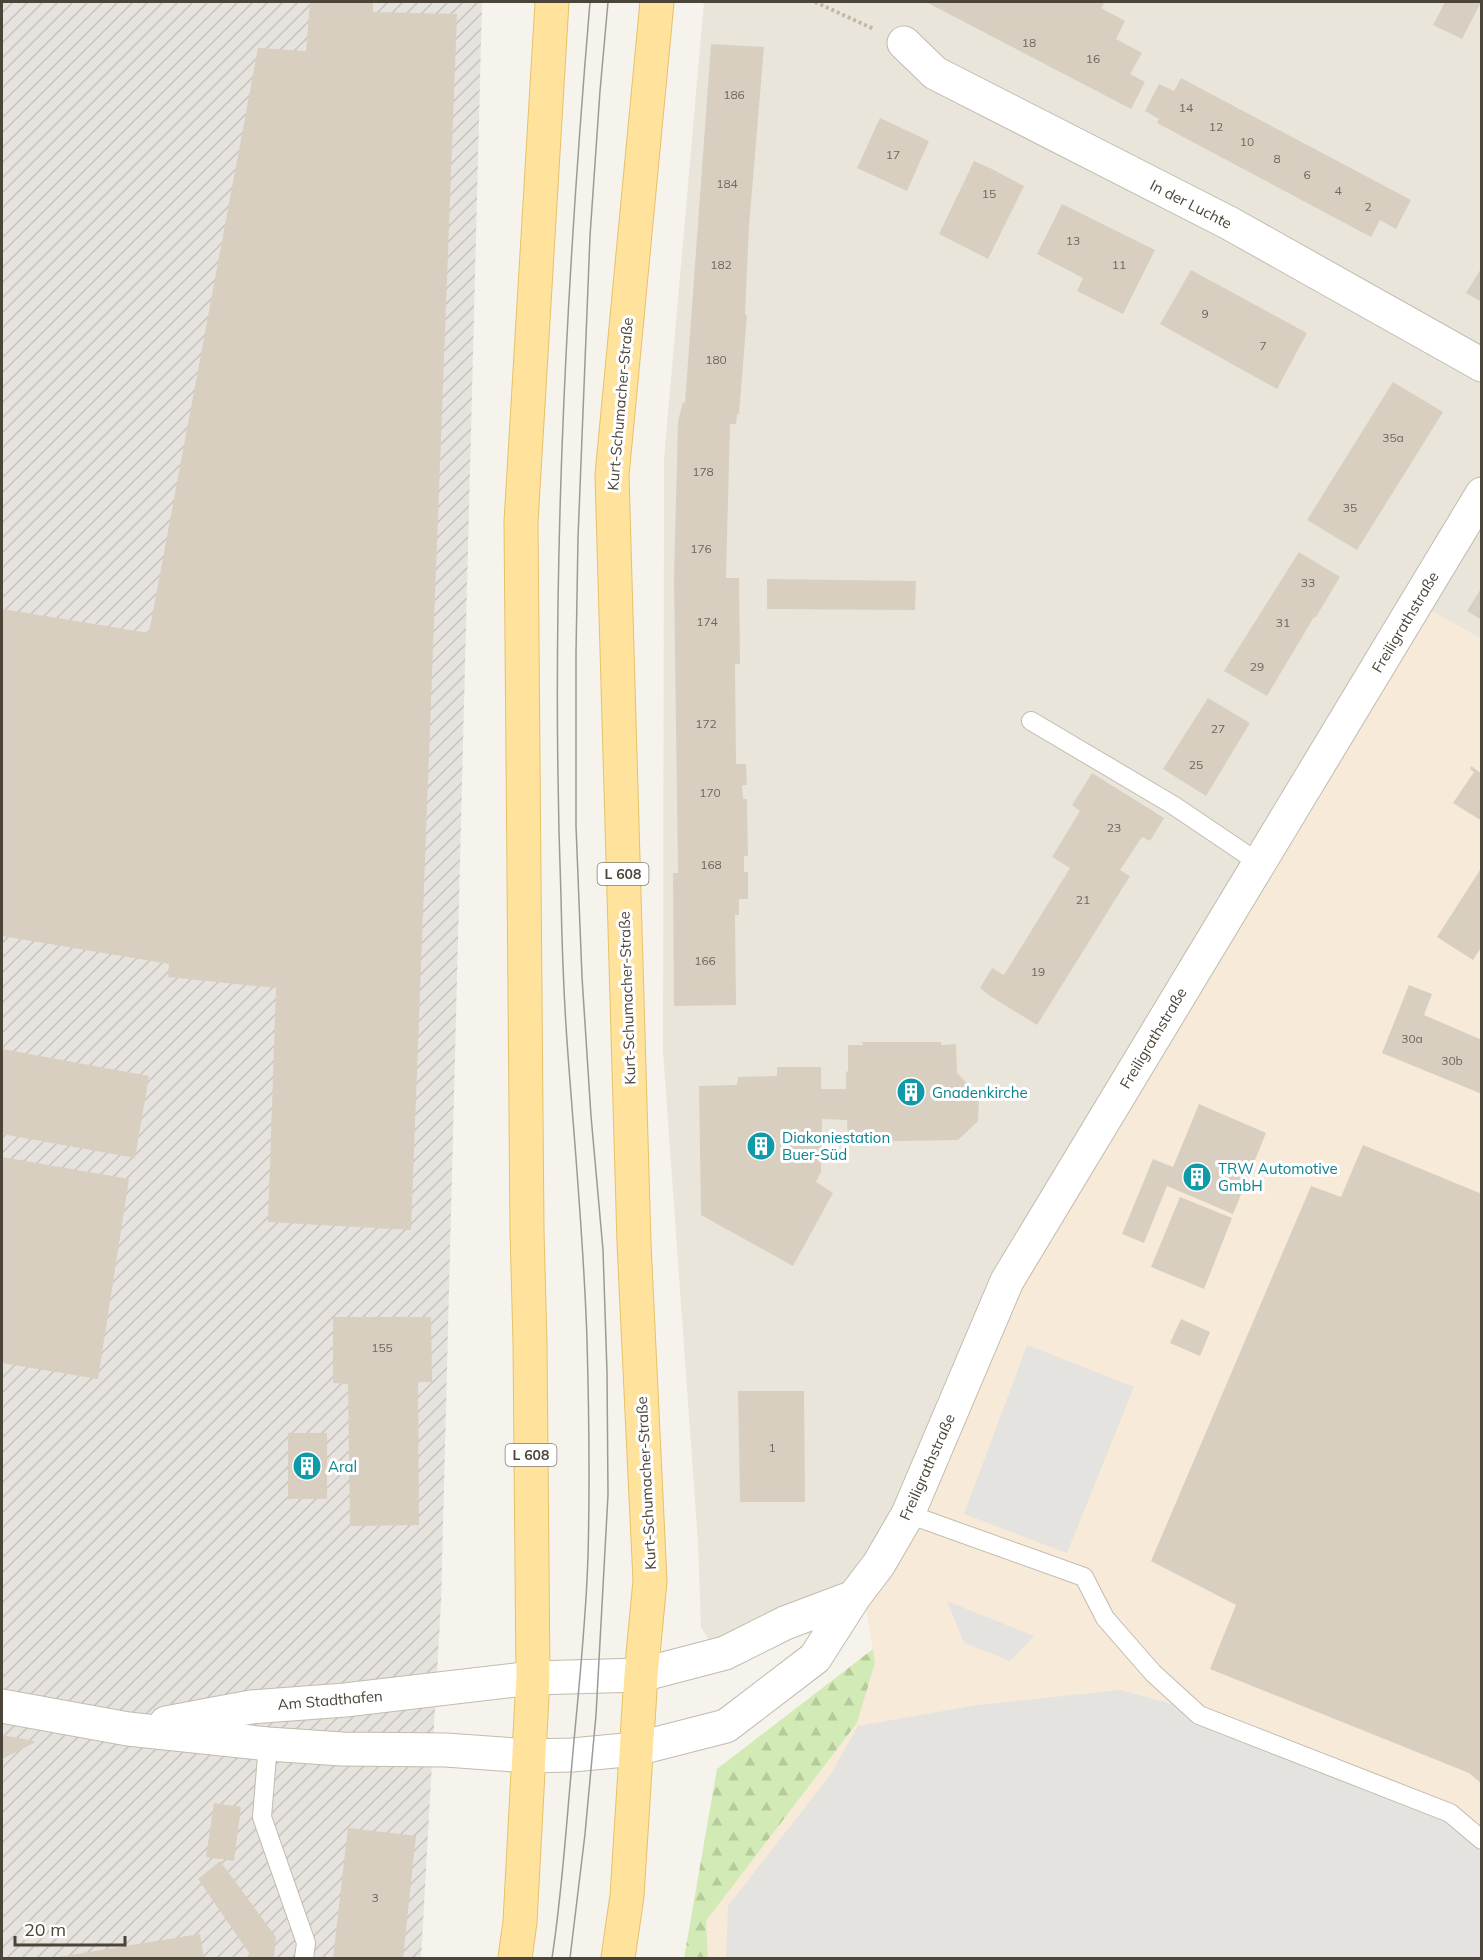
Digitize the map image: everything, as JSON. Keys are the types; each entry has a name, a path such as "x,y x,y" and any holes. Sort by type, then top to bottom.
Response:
{"main road":[{"name":"L 608","path":"515,1959 520,1922 533,1678 521,522 552,2"},
{"name":"Kurt-Schumacher-Straße","path":"618,1959 627,1896 641,1675 650,1581 634,1243 612,475 657,2"}],"street":[{"name":"In der Luchte","path":"903,43 934,74 1229,223 1482,365"},
{"name":"Freiligrathstraße","path":"529,1756 572,1755 636,1749 726,1726 815,1658 854,1597 879,1564 908,1514 1007,1281 1482,494"},
{"path":"533,1678 641,1675 725,1653 785,1623 854,1597"},
{"name":"Am Stadthafen","path":"128,1729 251,1707 345,1700 533,1678"},
{"name":"Am Stadthafen","path":"2,1706 128,1729 268,1744 342,1749 446,1750 529,1756"}],"lane":[{"path":"1031,721 1173,805 1259,863"},
{"path":"908,1514 1084,1577 1105,1618 1153,1673 1199,1715 1450,1813 1482,1840"},
{"path":"268,1744 262,1816 306,1943 304,1959"}],"path":[{"path":"815,2 903,43"}],"shaded area":[{"path":"2,2 482,2 441,1602 421,1958 2,1958"},
{"path":"704,2 1481,2 1481,639 1423,606 919,1472 845,1594 716,1651 701,1627 698,1543 663,1051 664,459"},
{"path":"1423,606 1481,639 1481,1958 708,1958 706,1921 857,1723 875,1663 864,1595 1024,1277"},
{"path":"1027,1345 1134,1387 1067,1553 964,1514"},
{"path":"947,1601 1034,1636 1010,1661 964,1643"},
{"path":"1120,1690 1212,1715 1435,1801 1481,1852 1481,1958 726,1958 728,1906 831,1774 858,1726 978,1705"}],"green space":[{"path":"873,1649 875,1663 857,1723 706,1921 708,1958 684,1958 717,1769"}],"building":[{"path":"310,2 373,2 373,12 457,14 411,1230 268,1222 276,988 168,977 169,964 2,936 2,609 149,633 258,48 306,51"},
{"path":"926,2 1099,2 1104,4 1101,8 1125,21 1116,39 1142,53 1130,74 1145,82 1131,109"},
{"path":"1445,2 1481,2 1462,39 1433,25"},
{"path":"711,44 764,47 749,226 745,315 747,315 739,414 737,414 736,424 730,424 726,578 739,578 740,664 735,664 736,764 746,764 747,785 742,785 743,799 747,799 748,856 744,856 744,872 748,872 748,899 739,899 739,915 735,915 736,1005 674,1006 673,873 678,873 674,578 678,421 683,402 685,403"},
{"path":"1181,78 1411,200 1396,229 1380,220 1371,237 1157,123 1159,119 1145,111 1159,84 1174,91"},
{"path":"880,118 929,141 907,191 857,168"},
{"path":"974,161 1024,186 988,259 939,234"},
{"path":"1062,204 1155,250 1123,314 1077,291 1083,278 1037,254"},
{"path":"1482,267 1482,302 1466,293"},
{"path":"1191,270 1307,333 1277,389 1160,324"},
{"path":"1393,382 1443,412 1357,550 1307,520"},
{"path":"1299,552 1340,577 1267,696 1224,671"},
{"path":"767,579 916,581 915,610 767,609"},
{"path":"1482,587 1482,620 1467,611"},
{"path":"1208,698 1250,723 1206,796 1163,769"},
{"path":"1471,766 1482,774 1482,821 1453,803 1474,772 1470,769"},
{"path":"1092,773 1164,818 1150,841 1142,837 1120,870 1130,876 1037,1025 980,988 992,968 1004,975 1070,868 1052,857 1080,811 1072,805"},
{"path":"1482,867 1482,946 1473,960 1437,937"},
{"path":"1409,985 1432,994 1424,1015 1482,1040 1482,1094 1382,1053"},
{"name":"Diakoniestation Buer-Süd","path":"862,1042 956,1044 957,1073 979,1095 978,1121 958,1140 848,1142 847,1120 822,1119 821,1172 816,1182 833,1193 793,1266 701,1215 699,1086 737,1085 738,1077 777,1076 777,1067 821,1067 821,1089 846,1089 848,1045 863,1045"},
{"path":"2,1049 149,1076 135,1158 2,1134"},
{"name":"TRW Automotive GmbH","path":"1199,1104 1266,1133 1233,1214 1167,1186 1144,1243 1122,1234 1153,1159 1173,1167"},
{"path":"1363,1145 1482,1194 1482,1784 1469,1773 1210,1669 1236,1605 1151,1561 1311,1186 1341,1197"},
{"path":"2,1157 129,1179 98,1379 2,1363"},
{"path":"1180,1197 1232,1218 1204,1289 1151,1267"},
{"path":"333,1317 431,1317 432,1382 418,1382 419,1525 350,1526 348,1384 333,1383"},
{"path":"1181,1319 1210,1332 1200,1356 1170,1343"},
{"path":"738,1391 804,1391 805,1502 740,1502"},
{"name":"Aral","path":"288,1433 327,1433 327,1499 288,1499"},
{"path":"2,1735 34,1741 34,1743 2,1759"},
{"path":"214,1803 241,1807 234,1861 206,1857"},
{"path":"348,1828 416,1836 403,1958 333,1958"},
{"path":"220,1861 276,1937 274,1958 249,1958 249,1953 198,1879"},
{"path":"200,1934 204,1958 58,1958 58,1957"}],"tram line":[{"path":"552,1958 582,1660 589,1529 587,1340 582,1233 563,976 557,673 567,337 590,2"},
{"path":"570,1958 596,1715 608,1495 603,1250 582,977 576,826 578,538 590,236 608,2"}],"place":[{"name":"Gnadenkirche","path":"911,1092"},
{"name":"Diakoniestation Buer-Süd","path":"761,1146"},
{"name":"TRW Automotive GmbH","path":"1197,1177"},
{"name":"Aral","path":"307,1466"}]}
